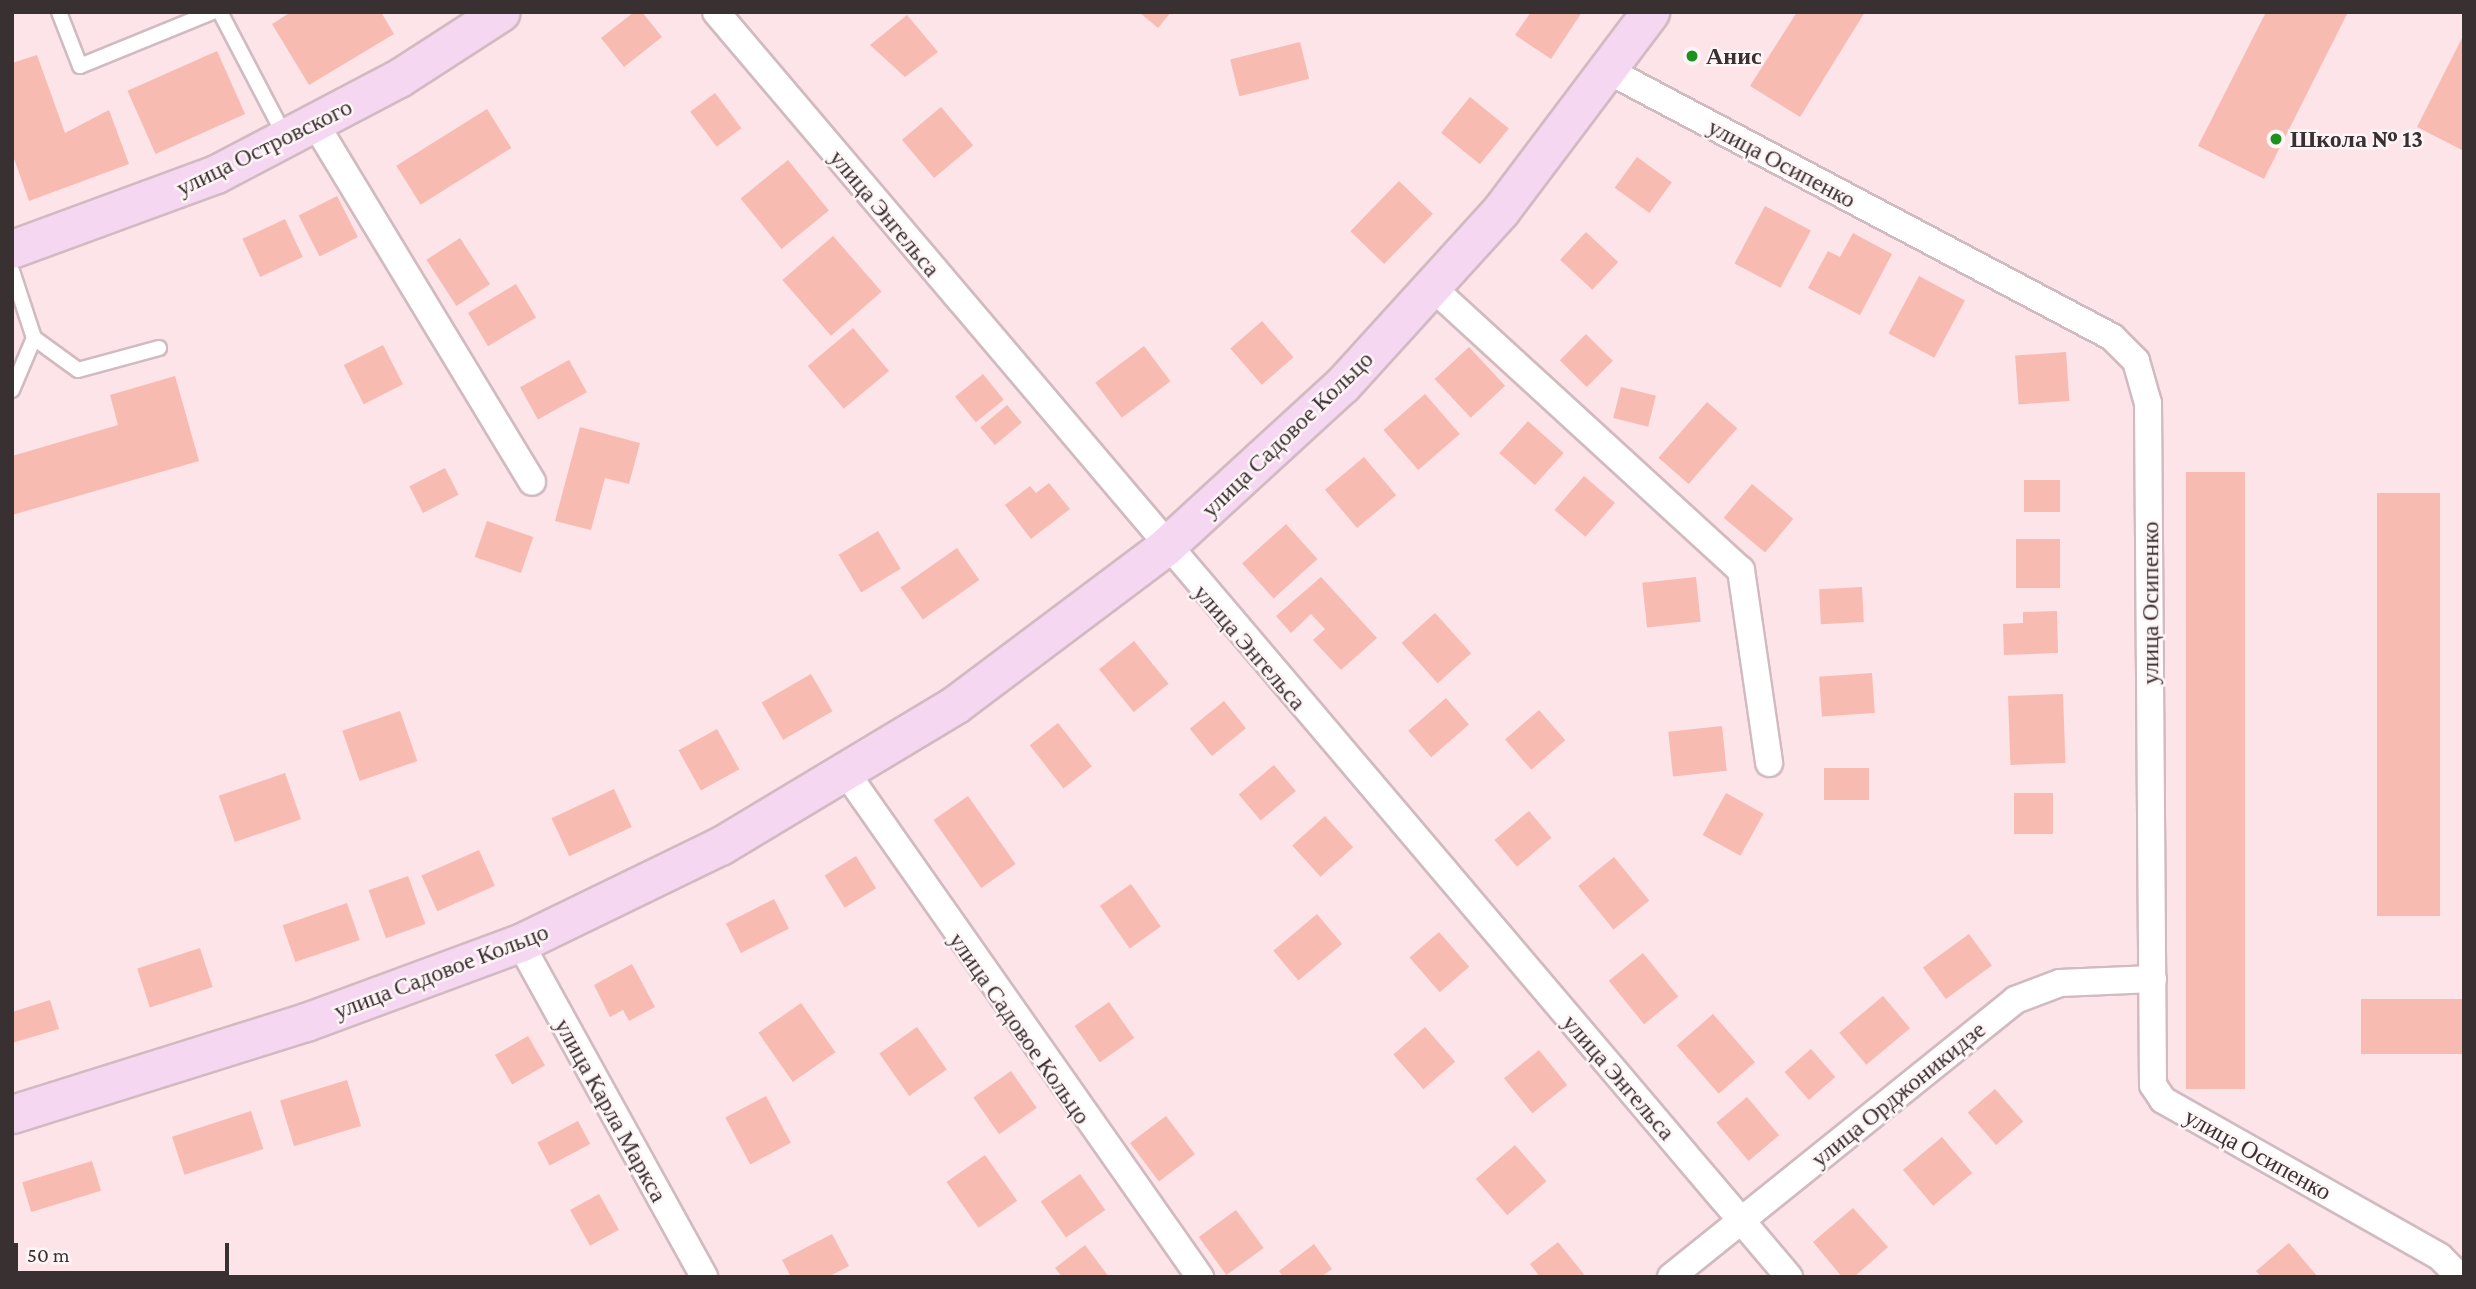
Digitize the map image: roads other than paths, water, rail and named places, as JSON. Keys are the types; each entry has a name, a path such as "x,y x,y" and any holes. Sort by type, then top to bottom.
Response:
{"main road":[{"name":"улица Островского","path":"12,249 113,216 301,132 501,12"},
{"name":"улица Садовое Кольцо","path":"12,1114 306,1022 520,943 667,874 847,774 1010,667 1165,547 1299,427 1434,289 1609,71 1650,12"}],"street":[{"name":"улица Энгельса","path":"716,12 1165,547 1789,1277"},
{"name":"улица Осипенко","path":"1609,71 2112,337 2136,361 2148,403 2153,1085 2163,1100 2452,1254 2460,1277"},
{"path":"301,132 532,482"},
{"path":"1434,289 1741,570 1769,763"},
{"name":"улица Садовое Кольцо","path":"847,774 1200,1277"},
{"name":"улица Карла Маркса","path":"520,943 704,1277"},
{"name":"улица Орджоникидзе","path":"1671,1277 2015,1000 2060,983 2153,979"}],"lane":[{"path":"60,12 79,66 212,12"},
{"path":"220,12 301,132"},
{"path":"12,271 34,338 78,370 159,348"},
{"path":"12,390 34,338"}],"place":[{"name":"Анис","path":"1692,56"},
{"name":"Школа № 13","path":"2276,139"}]}
